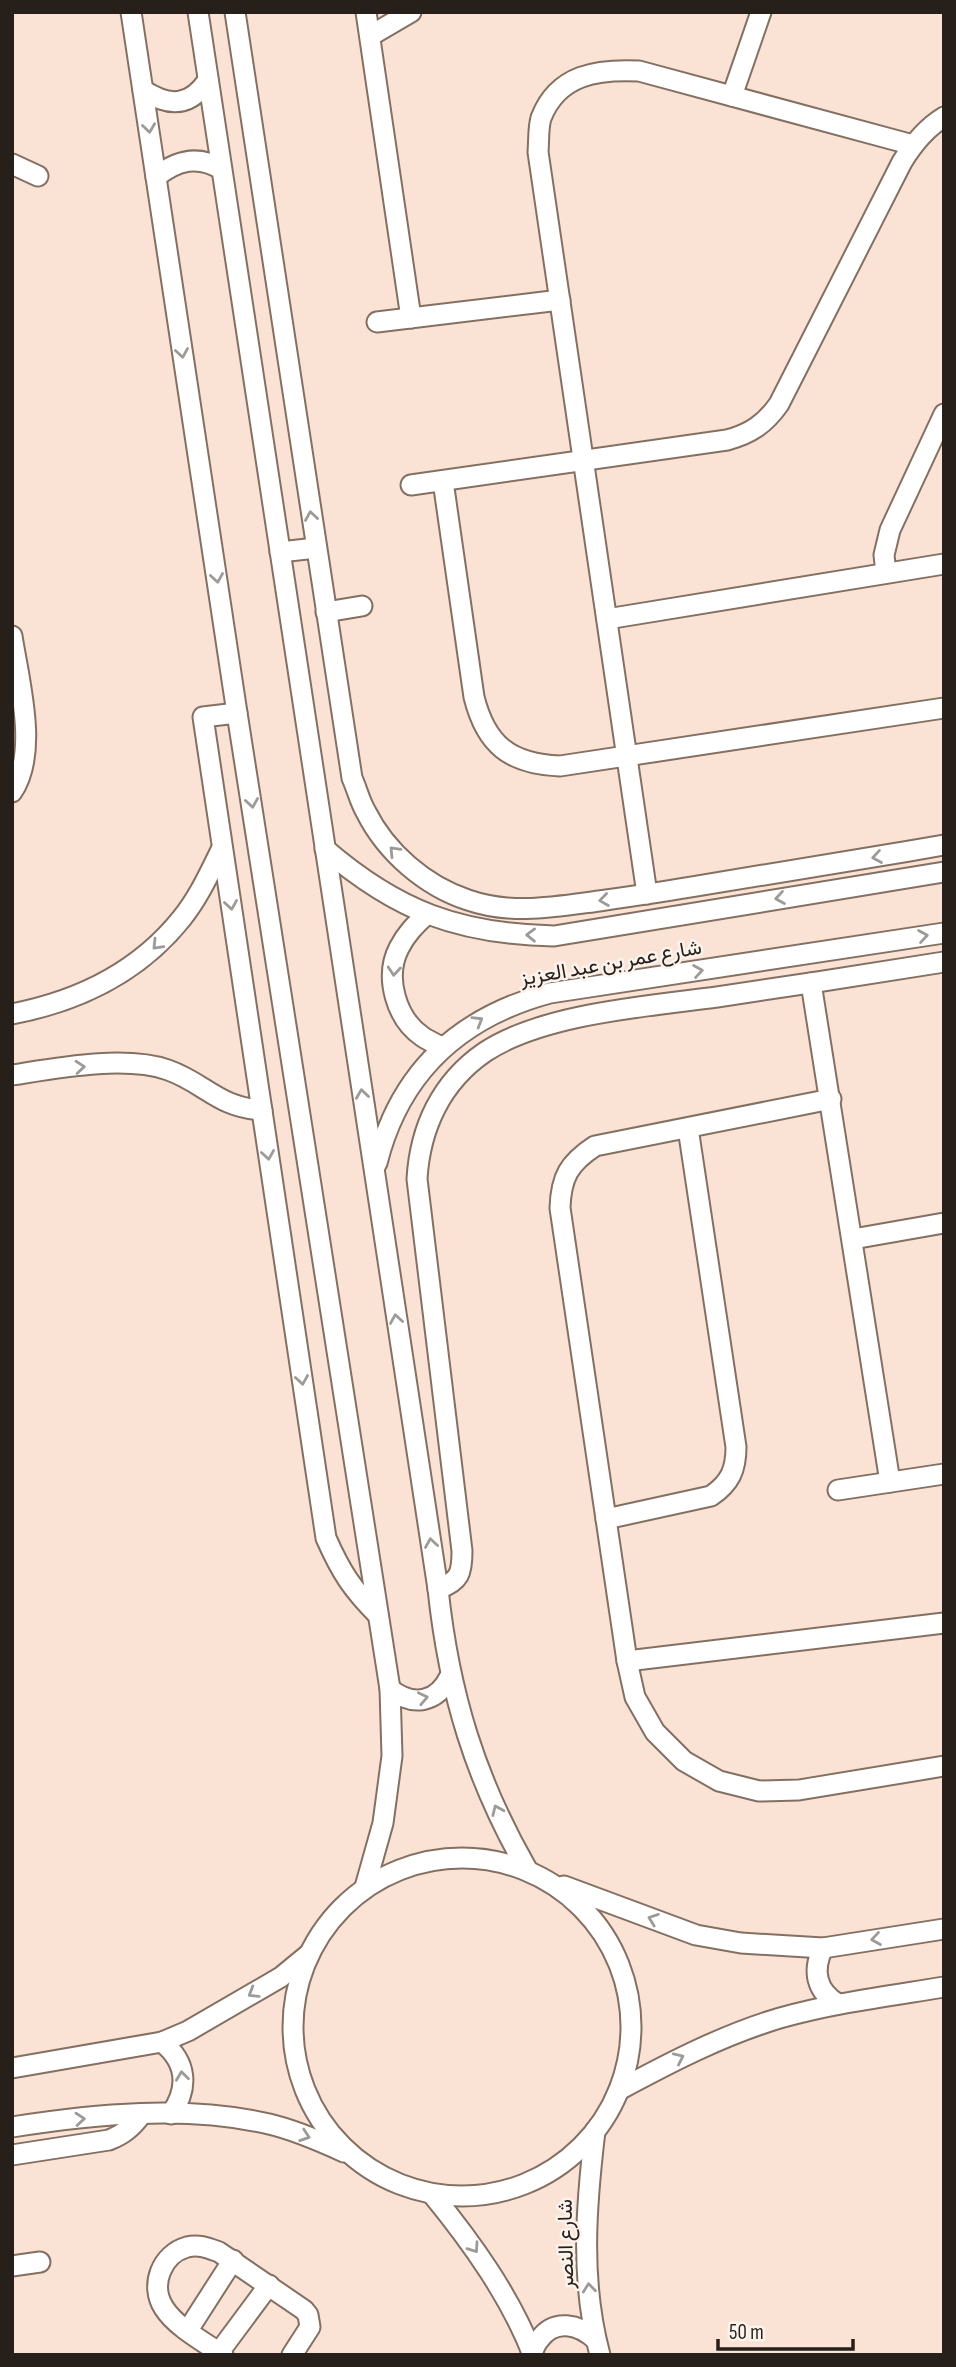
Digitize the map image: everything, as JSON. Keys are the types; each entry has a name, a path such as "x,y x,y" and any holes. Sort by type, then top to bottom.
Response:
{"street":[{"path":"131,12 237,713 390,1689 392,1756 383,1823 365,1887"},
{"path":"12,2127 83,2118 219,2115 271,2124 313,2138 353,2156 391,2180 432,2194 478,2196 523,2185 563,2163 595,2131 619,2090 629,2051 630,2011 622,1971 604,1935 578,1903 537,1875 508,1836 478,1768 462,1723 450,1676 198,12"},
{"path":"234,12 352,778 366,812 386,843 412,869 467,900 498,908 545,909 944,845"},
{"path":"366,12 411,318"},
{"path":"370,36 411,12"},
{"path":"732,96 761,12"},
{"path":"647,894 538,152 541,119 558,91 582,75 612,70 639,71 913,145"},
{"path":"143,90 158,100 175,103 191,98 208,80"},
{"path":"411,485 727,440 751,432 771,416 779,404 866,229 913,145 933,124 944,117"},
{"path":"156,177 168,167 196,160 210,162 221,169"},
{"path":"12,164 38,176"},
{"path":"377,322 560,300"},
{"path":"887,573 884,555 890,530 944,414"},
{"path":"443,481 474,697 480,721 493,741 512,756 535,765 559,766 944,708"},
{"path":"280,552 316,548"},
{"path":"607,619 944,564"},
{"path":"326,612 362,606"},
{"path":"12,636 27,737 26,761 12,792"},
{"path":"237,713 203,717 326,1538 338,1566 355,1592 378,1615"},
{"path":"12,1014 68,1001 111,981 150,953 182,918 204,885 222,848"},
{"name":"شارع عمر بن عبد العزيز","path":"325,849 353,873 384,894 427,915 484,931 519,935 554,936 944,872"},
{"path":"808,868 812,893"},
{"path":"427,915 409,930 403,940 397,951 392,974 395,998 405,1019 421,1036 442,1047"},
{"name":"شارع عمر بن عبد العزيز","path":"374,1174 383,1139 397,1105 418,1074 442,1047 466,1028 521,1001 550,993 944,933"},
{"path":"438,1588 457,1579 461,1572 462,1551 418,1196 418,1160 425,1130 435,1105 453,1081 483,1054 503,1042 556,1023 944,962"},
{"path":"629,981 634,1009"},
{"path":"811,983 890,1482"},
{"path":"12,1075 90,1066 141,1065 165,1069 184,1077 229,1105 262,1110"},
{"path":"831,1099 595,1146 579,1156 568,1171 561,1189 561,1208 627,1661 635,1697 655,1732 684,1761 719,1781 759,1791 799,1790 944,1766"},
{"path":"606,1519 711,1496 732,1476 736,1462 737,1447 688,1128"},
{"path":"853,1239 944,1223"},
{"path":"838,1490 944,1474"},
{"path":"627,1661 944,1623"},
{"path":"390,1689 411,1701 424,1701 435,1696 450,1676"},
{"path":"353,2156 323,2124 303,2084 293,2040 295,1996 309,1954 333,1917 365,1887 416,1863 473,1857 537,1875 696,1935 741,1943 823,1948 944,1929"},
{"path":"823,1948 816,1969 818,1980 822,1990 838,2004"},
{"path":"12,2068 162,2042 188,2031 250,1996 281,1977 309,1954"},
{"path":"619,2090 725,2037 781,2018 838,2004 944,1987"},
{"path":"162,2042 173,2050 184,2076 184,2089 171,2114"},
{"path":"12,2155 109,2140 122,2135 141,2115"},
{"name":"شارع النصر","path":"595,2131 586,2233 588,2284 598,2347"},
{"path":"432,2194 487,2267 532,2354"},
{"path":"269,2285 220,2354 163,2308 158,2293 158,2278 164,2263 175,2252 189,2246 204,2246 233,2260 269,2285 308,2315 309,2331 292,2355"},
{"path":"188,2330 233,2260"},
{"path":"12,2266 40,2262"},
{"path":"532,2354 539,2339 548,2330 561,2325 574,2325 586,2330 598,2347"}]}
